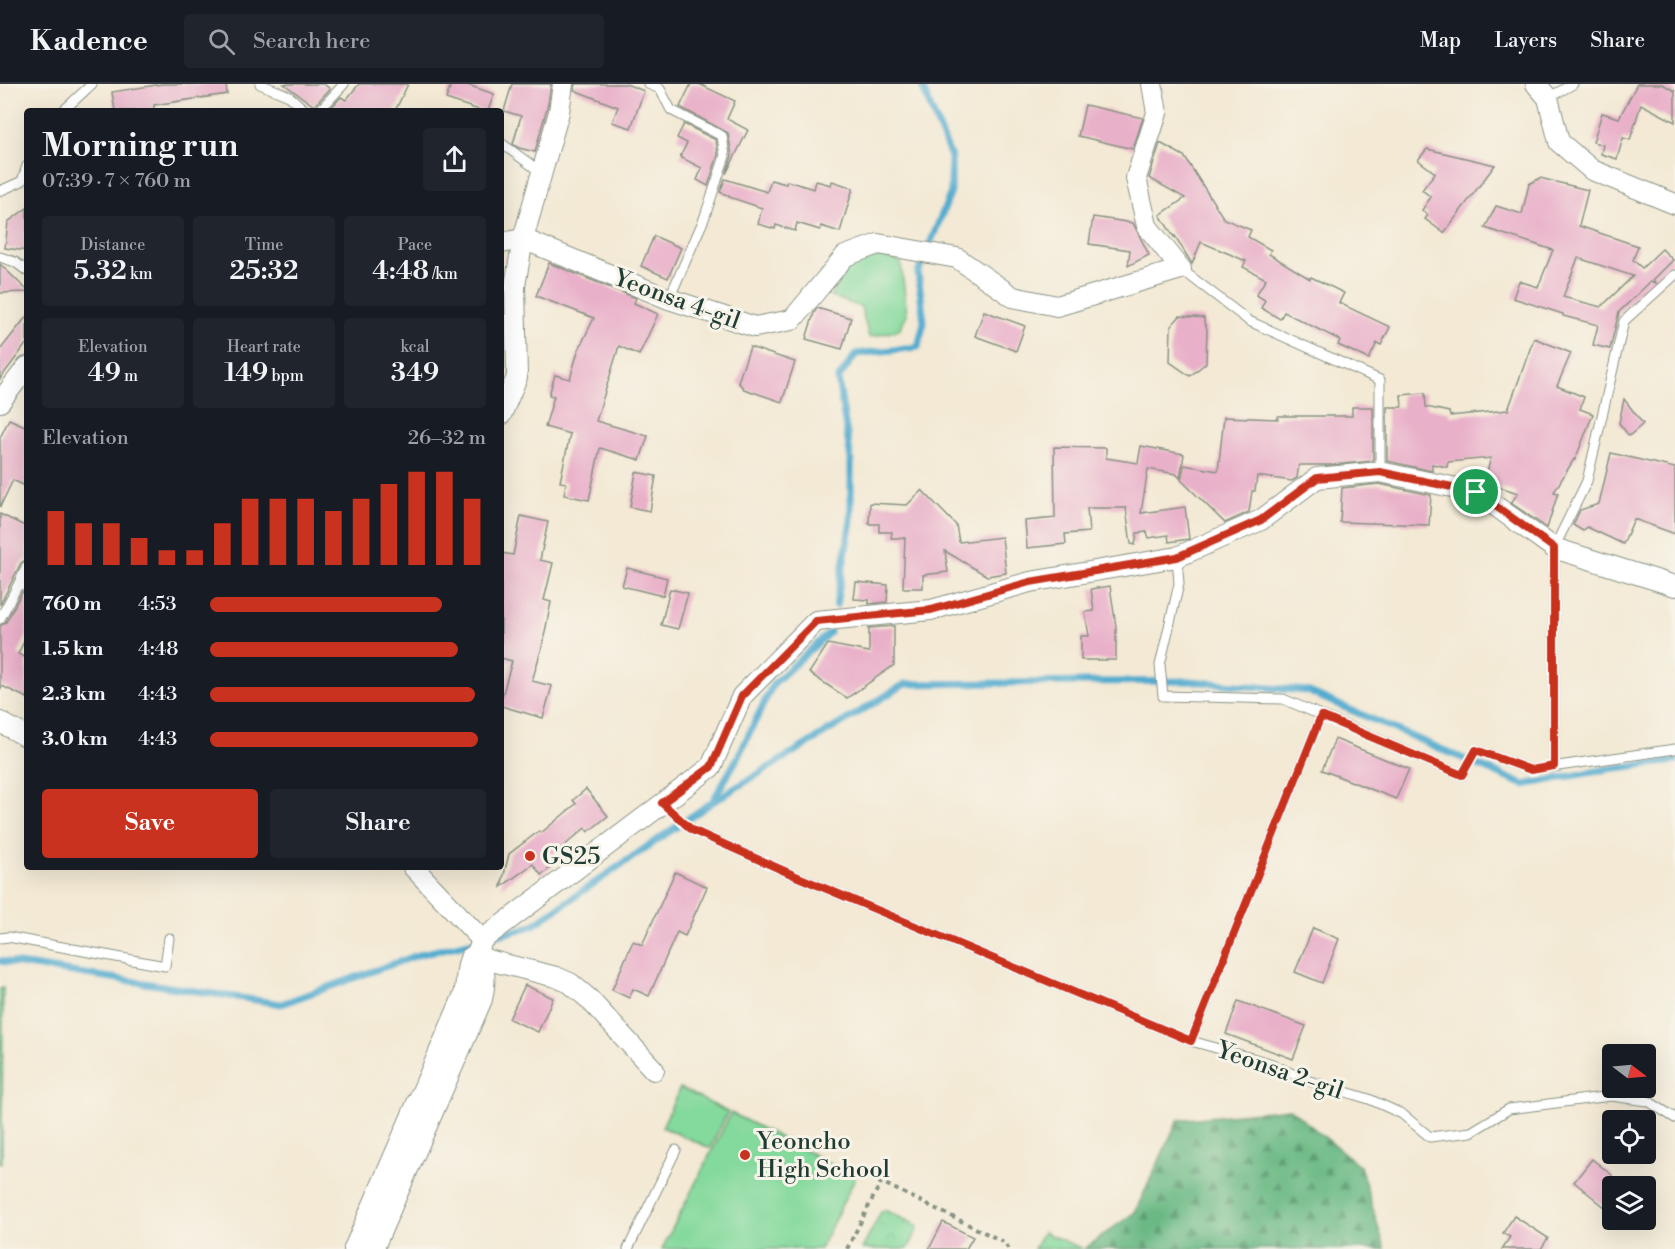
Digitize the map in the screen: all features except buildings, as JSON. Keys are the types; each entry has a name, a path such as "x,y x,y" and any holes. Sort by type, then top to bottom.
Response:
{"street":[{"path":"504,407 516,377 515,286 523,239 559,112 563,84"},
{"path":"1152,84 1157,113 1136,178 1147,226 1181,269"},
{"path":"1542,91 1559,142 1592,170 1675,204"},
{"path":"504,242 523,239"},
{"name":"Yeonsa 4-gil","path":"523,239 669,299 755,327 792,320 845,256 878,244 957,258 1013,297 1057,306 1181,269"},
{"path":"0,402 24,371"},
{"path":"356,1249 466,995 470,963 479,949 503,924 711,767 742,696 816,621 931,610 1030,582 1177,557 1261,520 1317,478 1380,472 1476,492 1554,548 1675,586"},
{"path":"0,722 24,735"},
{"path":"415,870 479,949 570,983 603,1013 654,1070"},
{"path":"371,1249 480,999 483,983 479,949"}],"lane":[{"path":"66,108 93,84"},
{"path":"260,84 289,96 303,108"},
{"path":"322,108 344,84"},
{"path":"648,84 660,89 671,110 722,136 725,156 704,219 669,299"},
{"path":"1542,91 1573,84"},
{"path":"504,145 542,173"},
{"path":"0,191 22,181 24,175"},
{"path":"0,257 15,262 24,269"},
{"path":"1181,269 1249,321 1380,380 1380,472"},
{"path":"1554,766 1554,548 1587,481 1624,321 1675,274"},
{"path":"1177,557 1179,584 1160,665 1164,696 1283,699 1462,775 1476,750 1531,770 1675,749"},
{"path":"0,619 23,585"},
{"path":"1191,1041 1321,716"},
{"name":"Yeonsa 2-gil","path":"662,803 692,830 798,877 1191,1041 1270,1063 1303,1079 1369,1099 1402,1114 1430,1137 1471,1132 1509,1109 1611,1096 1648,1101 1675,1118"},
{"path":"0,938 8,937 165,966 169,938"},
{"path":"628,1249 676,1150"}],"path":[{"path":"847,1249 881,1182 1006,1244 1008,1249"}],"green space":[{"path":"879,256 901,262 907,314 899,330 869,337 861,307 830,296 849,266"},
{"path":"3,988 2,1163 0,1163 0,989"},
{"path":"680,1088 728,1112 710,1148 662,1127"},
{"path":"1290,1109 1360,1166 1385,1249 1084,1249 1135,1212 1178,1120"},
{"path":"731,1113 856,1176 820,1249 662,1249"},
{"path":"884,1210 917,1225 918,1229 908,1249 862,1249"},
{"path":"1043,1232 1081,1248 1081,1249 1034,1249"}],"waterway":[{"path":"836,605 851,521 851,460 838,379 856,354 918,347 924,322 918,273 951,192 951,157 921,84"},
{"path":"712,802 737,759 773,684 830,632"},
{"path":"500,935 532,926 711,803 905,684 1190,681 1307,691 1524,785 1608,769 1675,761"},
{"path":"0,961 281,1004 421,954 478,941"}],"place":[{"name":"GS25","path":"530,856"},
{"name":"Yeoncho High School","path":"745,1155"}],"route":[{"path":"1380,472 1476,492 1554,548 1554,766 1531,770 1476,750 1462,775 1321,716 1191,1041 798,877 692,830 662,803 711,767 742,696 816,621 931,610 1030,582 1177,557 1261,520 1317,478 1380,472"}]}
